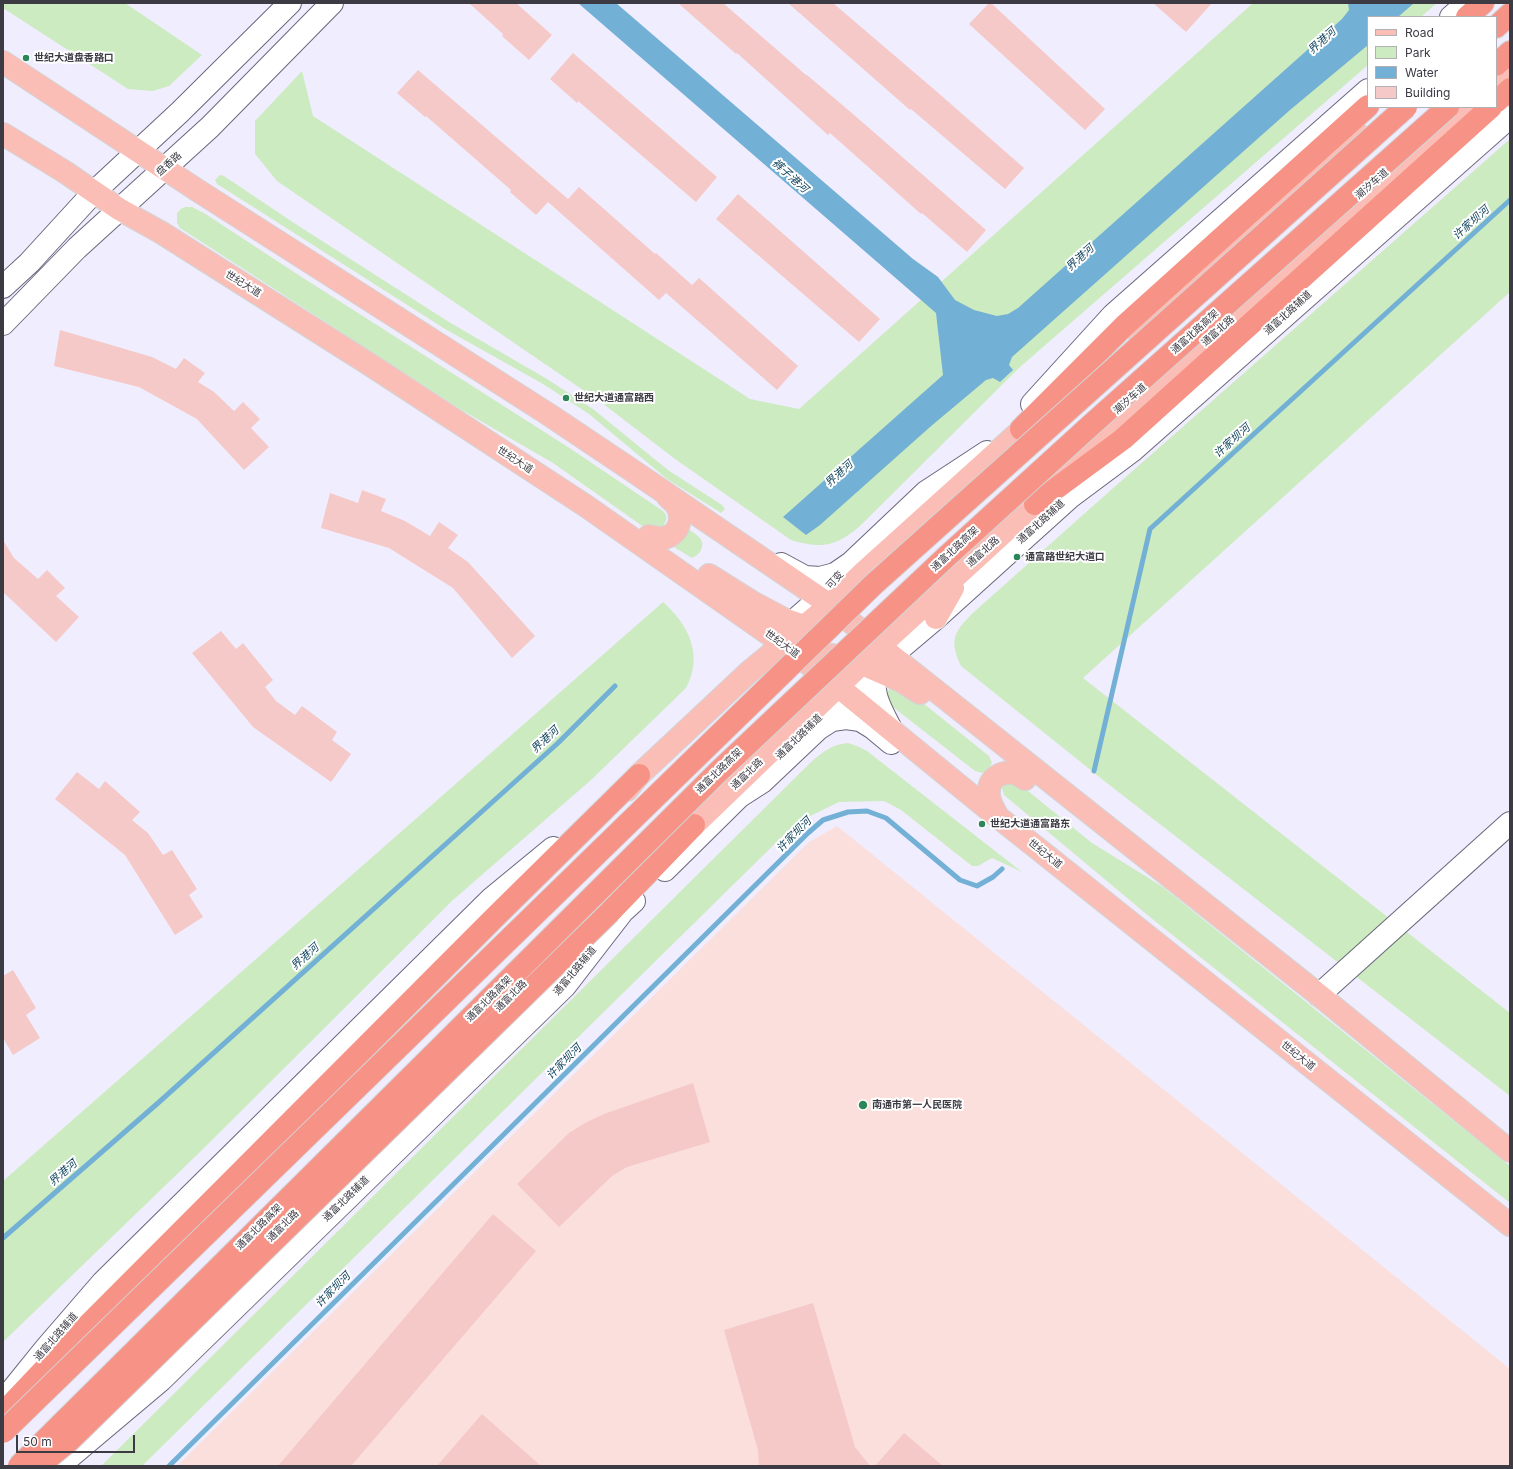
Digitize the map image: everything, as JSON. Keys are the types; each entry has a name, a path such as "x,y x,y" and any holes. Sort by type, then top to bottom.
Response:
{"highway":[{"path":"1468,16 1483,3"},
{"path":"1497,26 1510,14"},
{"path":"1497,64 1510,52"},
{"path":"1497,101 1510,89"},
{"path":"1022,429 1124,326 1367,107"},
{"path":"3,1432 874,584 1405,108"},
{"name":"通富北路高架","path":"19,1466 718,772 822,673 1091,425 1447,108"},
{"path":"1035,504 1123,439 1490,108"},
{"path":"3,1413 57,1356 494,918 639,775"},
{"path":"38,1466 69,1441 617,912 694,825"}],"main road":[{"path":"1495,16 1510,3"},
{"path":"3,62 138,151 541,410 825,602 1319,995 1510,1151"},
{"path":"1497,83 1510,72"},
{"path":"799,624 863,573 1022,429 1390,108"},
{"name":"通富北路","path":"914,614 976,571 1072,459 1469,108"},
{"name":"世纪大道","path":"3,134 65,172 119,209 175,241 369,364 586,506 785,646 843,690 990,810 1510,1225"},
{"path":"452,419 553,470 649,536 752,602 799,624 815,630 861,630 914,614"},
{"path":"649,536 661,538 672,536 679,527 680,516 677,506 665,493"},
{"path":"950,591 976,571"},
{"path":"703,710 746,669 785,657 785,646 811,654 832,655 868,667 902,681 922,694 1113,851 1231,926"},
{"name":"通富北路","path":"47,1466 627,879 694,825 868,667"},
{"path":"3,1418 594,830 639,775 724,689"},
{"path":"990,810 991,803 988,792 990,783 997,776 1003,773 1014,773 1025,779"}],"street":[{"path":"3,288 94,192 290,3"},
{"name":"盘香路","path":"3,324 77,248 210,127 332,3"},
{"path":"1452,16 1467,3"},
{"path":"1497,74 1510,62"},
{"path":"825,602 1015,422 1113,315 1367,91"},
{"name":"潮汐车道","path":"886,651 889,628 914,614 950,563 1322,228 1458,108"},
{"name":"通富北路辅道","path":"976,571 1068,498 1132,451 1510,116"},
{"path":"636,473 706,513 788,568 805,577 820,578 835,574 851,563 926,492 1022,429"},
{"name":"可变","path":"825,602 851,563"},
{"path":"891,729 875,695 868,667 886,651 914,614 950,591"},
{"path":"724,689 746,669 785,646 799,624"},
{"path":"818,729 843,690"},
{"name":"通富北路辅道","path":"59,1466 161,1380 565,986 617,912 738,797 811,725 843,690"},
{"name":"通富北路辅道","path":"3,1401 103,1282 491,899 553,848 703,710"},
{"path":"694,825 762,782 818,729 832,720 846,718 860,720 873,728 931,775 990,810"},
{"path":"1319,995 1510,823"}],"shaded area":[{"name":"南通市第一人民医院","path":"837,826 1510,1369 1510,1466 177,1466 809,842"}],"green space":[{"path":"3,3 125,3 202,55 169,86 153,91 128,89 3,8"},
{"path":"1253,3 1437,3 1422,16 1367,16 1367,66 1020,367 860,526 835,542 820,545 811,545 791,540 675,459 602,403 277,181 255,154 255,121 302,71 313,116 750,399 799,409"},
{"path":"1510,139 1510,292 1083,678 1510,1013 1510,1096 1103,780 961,666 954,642 958,630 975,611"},
{"path":"220,175 224,176 294,223 449,322 547,379 593,409 668,470 722,505 725,509 721,513 667,479 589,414 543,384 445,329 217,184 215,180"},
{"path":"185,207 192,207 204,213 571,449 663,511 666,518 661,530 648,530 553,463 460,409 180,228 177,223 177,213"},
{"path":"688,529 695,533 702,541 702,548 700,552 692,558 674,547 683,540"},
{"path":"663,602 680,620 691,641 694,664 686,688 591,780 453,900 200,1152 3,1342 3,1181"},
{"path":"890,687 903,687 989,756 992,763 988,770 982,773 975,771 889,704 886,696"},
{"path":"848,743 867,751 1022,872 992,858 978,866 972,866 901,810 884,801 839,802 796,823 142,1466 101,1466 811,762 832,747"},
{"path":"1017,782 1092,843 1163,887 1510,1166 1510,1203 1151,918 1004,795 1002,788 1007,783"}],"water":[{"name":"裤子港河","path":"578,3 616,3 913,259 938,277 955,300 974,310 997,316 1008,314 1018,308 1342,19 1349,10 1348,3 1414,3 1399,16 1367,16 1367,46 1290,110 1012,357 1009,365 1013,370 1000,382 993,378 986,380 930,427 820,525 806,535 783,517 943,375 936,313"}],"building":[{"path":"469,3 516,3 552,35 529,60"},
{"path":"678,3 723,3 986,230 967,252 922,213 921,214 830,133 828,135 737,53 736,54"},
{"path":"788,3 833,3 1024,168 1005,189 911,109 910,110"},
{"path":"989,3 991,3 1105,109 1085,130 969,24"},
{"path":"1153,3 1212,3 1186,32"},
{"path":"573,53 717,177 696,202 578,101 577,103 550,79"},
{"path":"418,70 568,199 579,187 692,285 699,278 798,366 777,390 666,293 659,300 548,202 536,215 510,192 511,190 426,116 425,117 397,93"},
{"path":"738,194 880,319 859,342 716,219"},
{"path":"60,330 152,357 176,369 184,358 205,373 198,382 214,392 234,411 243,402 260,419 251,428 269,447 244,470 197,419 139,387 54,366"},
{"path":"362,490 386,499 381,511 405,521 430,536 439,522 458,535 448,548 468,562 535,636 512,658 453,588 389,548 321,528 330,493 358,503"},
{"path":"3,540 14,558 38,579 47,570 65,588 56,596 79,617 56,642 3,592"},
{"path":"221,631 236,649 243,643 273,680 265,687 276,701 295,715 302,706 337,732 332,740 351,754 331,782 253,727 192,653"},
{"path":"77,772 99,789 105,781 140,812 132,820 148,833 163,855 172,850 197,889 189,895 203,917 175,935 125,855 55,799"},
{"path":"13,970 36,1008 26,1015 40,1038 13,1055 3,1038 3,976"},
{"path":"693,1083 710,1142 627,1167 612,1176 559,1227 517,1184 569,1133 585,1123 604,1114"},
{"path":"493,1214 536,1251 351,1466 278,1466"},
{"path":"813,1303 855,1447 870,1466 759,1466 758,1450 724,1330"},
{"path":"482,1414 541,1466 437,1466"},
{"path":"904,1433 943,1466 875,1466"}],"waterway":[{"name":"许家坝河","path":"1094,771 1150,529 1510,200"},
{"name":"界港河","path":"3,1238 158,1103 558,743 615,686"},
{"name":"许家坝河","path":"169,1466 808,833 823,820 848,812 867,811 886,818 960,880 977,886 993,877 1002,869"}],"place":[{"name":"世纪大道盘香路口","path":"26,58"},
{"name":"世纪大道通富路西","path":"566,398"},
{"name":"通富路世纪大道口","path":"1017,557"},
{"name":"世纪大道通富路东","path":"982,824"},
{"name":"南通市第一人民医院","path":"863,1105"}]}
